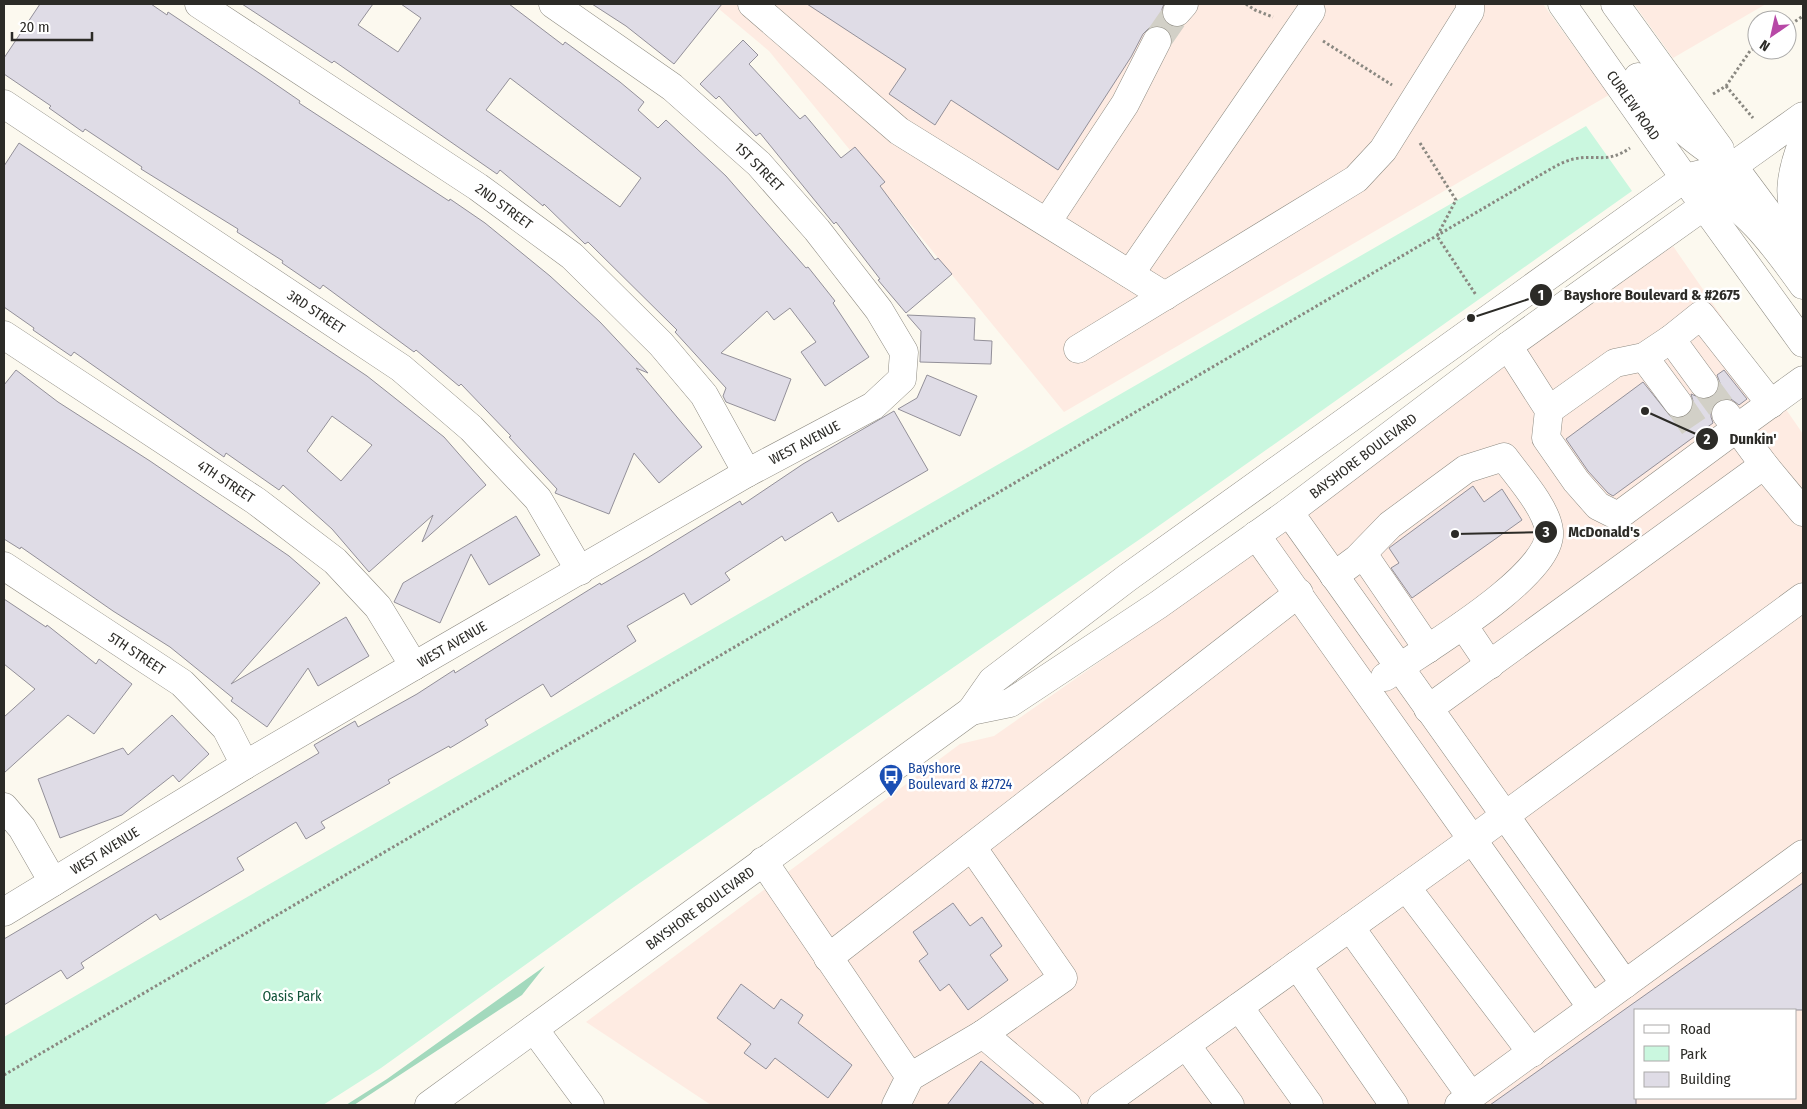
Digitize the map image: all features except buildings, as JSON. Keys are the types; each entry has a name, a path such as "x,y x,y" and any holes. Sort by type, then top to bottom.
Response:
{"street":[{"name":"2ND STREET","path":"199,4 478,187 572,256 661,344 704,395 747,473"},
{"name":"1ST STREET","path":"553,4 672,87 759,164 818,230 879,310 904,352 902,379"},
{"path":"752,4 899,131 1165,296"},
{"path":"1078,349 1356,179 1383,150 1470,10 1470,4"},
{"name":"CURLEW ROAD","path":"1562,4 1685,178 1710,198"},
{"path":"1586,4 1672,121 1697,143 1733,166"},
{"path":"1615,4 1803,260"},
{"path":"1130,274 1309,6"},
{"path":"1047,222 1125,104 1157,41"},
{"name":"3RD STREET","path":"4,104 401,368 472,428 538,499 580,571"},
{"name":"BAYSHORE BOULEVARD","path":"971,711 1010,703 1158,605 1289,512 1508,346 1710,198 1733,166 1803,116"},
{"path":"1803,141 1793,167 1790,196 1795,220 1803,234"},
{"name":"BAYSHORE BOULEVARD","path":"430,1105 762,861 971,711 992,681 1127,578 1685,178 1733,166"},
{"path":"1710,198 1770,238 1803,285"},
{"path":"1710,198 1803,343"},
{"path":"1549,410 1615,363 1644,357 1671,339 1701,315 1771,404"},
{"name":"4TH STREET","path":"4,335 256,501 335,561 378,607 414,666"},
{"path":"1671,339 1704,384"},
{"path":"1508,346 1549,410 1546,438 1576,481 1598,506 1618,516 1731,421 1771,404 1803,380"},
{"path":"1644,357 1678,403"},
{"name":"WEST AVENUE","path":"4,912 245,765 414,666 747,473 873,406 902,379"},
{"path":"1731,421 1803,512"},
{"path":"1334,576 1363,554 1390,525 1466,469 1504,456 1537,501 1549,531 1545,552 1511,587 1463,625 1367,689"},
{"path":"1428,710 1764,465"},
{"path":"1289,512 1428,710 1625,984"},
{"path":"1256,534 1592,1008"},
{"path":"1363,554 1428,648"},
{"name":"5TH STREET","path":"4,566 182,683 226,728 245,765"},
{"path":"828,958 1299,593"},
{"path":"1102,1105 1473,839 1504,814 1803,597"},
{"path":"1463,625 1490,665"},
{"path":"4,807 22,828 53,882"},
{"path":"896,1105 910,1077 983,1034 1063,978 972,847"},
{"path":"1350,927 1465,1101 1803,854"},
{"path":"762,861 910,1077"},
{"path":"1406,887 1532,1053"},
{"path":"1297,965 1394,1105"},
{"path":"1239,1007 1309,1105"},
{"path":"534,1029 590,1105"},
{"path":"983,1034 1066,1105"},
{"path":"1186,1045 1230,1105"}],"path":[{"path":"1691,108 1726,86 1747,54"},
{"path":"4,1076 1542,174 1573,158 1600,159 1619,155 1654,132"}],"shaded area":[{"path":"713,4 1543,4 1609,95 1064,412 769,51"},
{"path":"1634,4 1766,4 1756,10 1747,10 1747,15 1673,58"},
{"path":"1673,246 1803,434 1803,1105 711,1105 586,1022 960,744 994,736 1296,524 1518,356"}],"green space":[{"name":"Oasis Park","path":"1586,126 1632,191 1143,537 634,887 381,1068 323,1105 4,1105 4,1037"},
{"path":"545,966 522,995 354,1105 346,1105 387,1079"}],"tunnel":[{"path":"1157,41 1177,12"},
{"path":"1704,384 1726,414"},
{"path":"1678,403 1699,434"}],"place":[{"name":"Bayshore Boulevard & #2675","path":"1471,318"},
{"name":"Dunkin'","path":"1645,411"},
{"name":"McDonald's","path":"1455,534"},
{"name":"Bayshore Boulevard & #2724","path":"891,797"}]}
